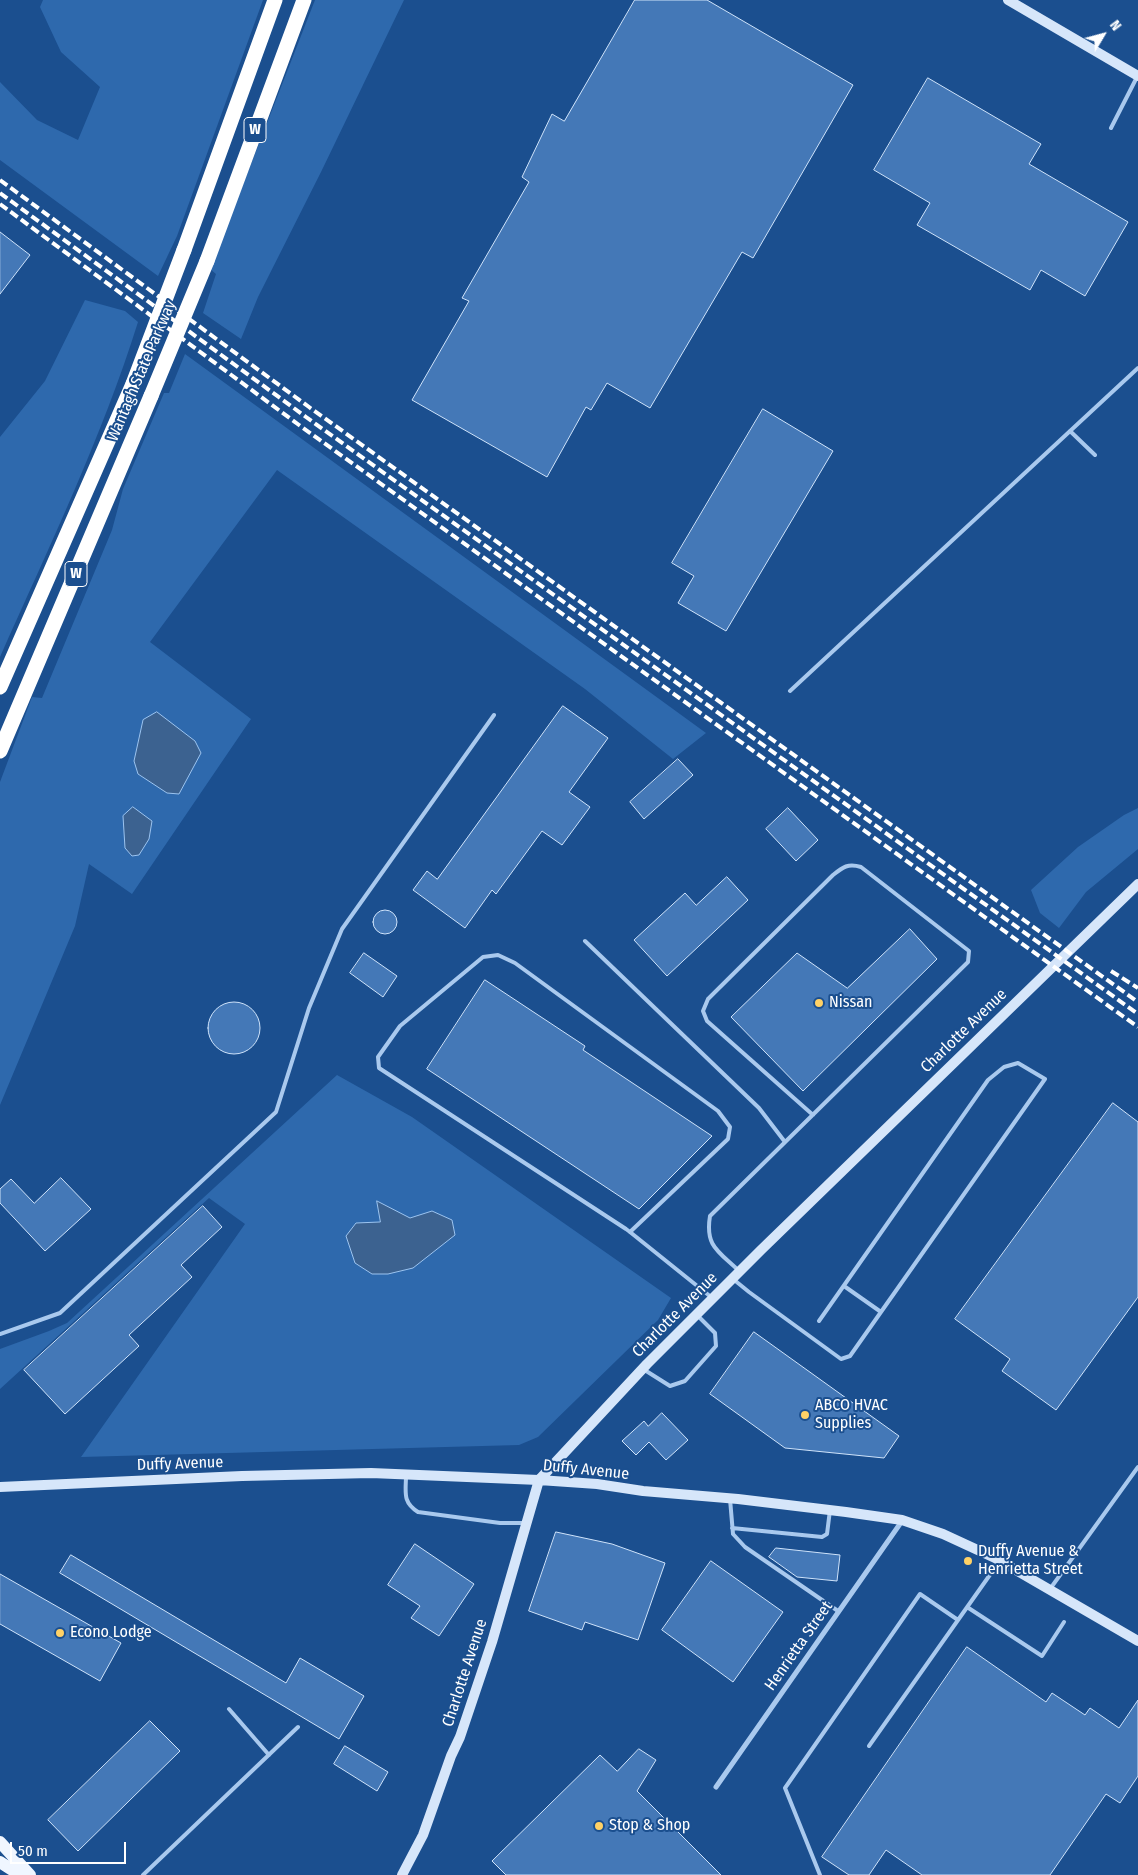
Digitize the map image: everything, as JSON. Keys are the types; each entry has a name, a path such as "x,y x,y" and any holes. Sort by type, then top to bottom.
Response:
{"highway":[{"name":"Wantagh State Parkway","path":"0,687 132,384 184,250 275,0"},
{"name":"Wantagh State Parkway","path":"0,751 207,260 304,0"}],"main road":[{"path":"0,1842 30,1875"},
{"path":"0,1862 20,1875"}],"street":[{"path":"1008,0 1138,76"},
{"name":"Charlotte Avenue","path":"402,1875 423,1835 451,1756 460,1737 492,1642 538,1480 643,1369 736,1275 1138,884"},
{"name":"Duffy Avenue","path":"0,1487 242,1476 371,1473 597,1484 643,1491 830,1510 902,1520 943,1534 1000,1560 1138,1642"},
{"name":"Henrietta Street","path":"716,1787 902,1520"}],"lane":[{"path":"1111,128 1138,76"},
{"path":"790,691 1138,368"},
{"path":"1070,431 1095,455"},
{"path":"0,1334 60,1313 276,1112 309,1008 342,929 494,715"},
{"path":"813,1115 707,1021 703,1010 708,999 819,889 844,866 852,864 862,867 969,951 968,962 813,1115 710,1216 708,1228 712,1245 748,1292 841,1359 850,1356 1045,1078 1018,1063 1004,1067 988,1080 819,1321"},
{"path":"585,941 760,1108 785,1142"},
{"path":"630,1232 728,1139 730,1127 718,1111 514,963 498,955 483,958 400,1026 378,1057 379,1068 630,1232 713,1298"},
{"path":"844,1286 882,1312"},
{"path":"643,1369 670,1386 685,1381 716,1346 715,1333 697,1314"},
{"path":"1050,1589 1138,1467"},
{"path":"406,1475 406,1502 418,1512 500,1523 526,1523"},
{"path":"730,1499 733,1534 746,1547 838,1611"},
{"path":"732,1528 822,1537 827,1534 830,1510"},
{"path":"869,1746 1000,1560"},
{"path":"820,1875 785,1788 920,1594 958,1620"},
{"path":"967,1607 1042,1656 1064,1622"},
{"path":"229,1709 269,1755"},
{"path":"143,1875 298,1727"}],"shaded area":[{"path":"43,0 263,0 177,236 158,276 0,160 0,82 37,120 78,140 100,87 61,52 40,7"},
{"path":"315,0 404,0 258,297 241,339 203,313 216,274 210,269"},
{"path":"85,300 125,311 138,322 124,365 91,450 0,657 0,437 45,381"},
{"path":"185,354 706,733 673,759 585,689 277,470 150,642 251,719 132,894 89,864 75,926 0,1105 0,782 32,697 42,698 112,530 123,489 164,393 169,393"},
{"path":"157,712 195,741 201,753 179,794 167,793 138,774 134,761 143,720"},
{"path":"133,807 152,821 149,839 139,855 132,856 125,848 123,816"},
{"path":"1138,808 1138,849 1086,892 1059,928 1040,913 1031,890 1078,847 1124,815"},
{"path":"337,1075 412,1117 671,1298 658,1320 538,1437 519,1445 81,1457 245,1224 209,1198 0,1389 0,1349 67,1323"},
{"path":"377,1201 410,1218 432,1211 452,1220 455,1235 413,1268 388,1274 372,1274 355,1263 346,1236 356,1223 380,1222"}],"building":[{"path":"635,0 707,0 853,85 753,258 742,252 650,408 607,383 591,410 586,407 547,477 412,400 469,301 462,298 529,182 522,177 552,114 564,121"},
{"path":"928,78 1041,144 1029,164 1128,222 1085,296 1041,270 1030,290 917,225 930,203 874,170"},
{"path":"0,232 30,255 0,294"},
{"path":"763,409 833,451 726,631 678,603 694,576 672,563"},
{"path":"563,706 608,738 569,792 590,807 562,845 542,831 496,894 492,890 465,928 413,890 427,871 437,879"},
{"path":"678,759 693,775 644,819 630,802"},
{"path":"788,808 818,840 796,861 766,829"},
{"path":"727,877 748,900 667,976 634,940 685,893 696,905"},
{"path":"385,910 390,911 396,917 396,927 390,933 385,934 380,933 374,927 373,922 374,917 380,911"},
{"name":"Nissan","path":"910,929 937,959 803,1091 731,1017 797,953 847,988"},
{"path":"364,953 397,976 383,997 350,973"},
{"path":"485,980 585,1046 583,1050 712,1136 639,1209 427,1069"},
{"path":"234,1002 248,1006 256,1014 260,1028 256,1042 248,1050 234,1054 220,1050 212,1042 208,1028 212,1014 220,1006"},
{"path":"1113,1103 1138,1122 1138,1297 1056,1410 1002,1371 1010,1359 955,1319"},
{"path":"61,1178 91,1209 45,1251 0,1203 0,1189 11,1179 34,1203"},
{"path":"203,1206 222,1227 181,1265 192,1277 129,1335 139,1346 65,1414 24,1370"},
{"name":"ABCO HVAC Supplies","path":"754,1332 899,1436 884,1458 785,1448 710,1394"},
{"path":"662,1413 688,1440 666,1460 649,1442 636,1455 622,1441 644,1421 648,1426"},
{"path":"556,1532 612,1544 665,1563 638,1640 585,1622 582,1630 529,1611"},
{"path":"415,1544 474,1584 439,1636 411,1618 420,1606 388,1585"},
{"path":"776,1548 840,1555 837,1581 797,1577 769,1557"},
{"path":"71,1555 286,1683 300,1658 364,1696 339,1739 60,1573"},
{"path":"711,1561 783,1612 733,1682 662,1630"},
{"name":"Econo Lodge","path":"0,1574 121,1643 100,1681 0,1624"},
{"path":"967,1647 1046,1702 1052,1693 1085,1715 1090,1708 1119,1728 1138,1700 1138,1776 1120,1803 1106,1794 1050,1875 922,1875 886,1850 869,1875 849,1875 822,1857"},
{"path":"150,1721 180,1751 78,1851 48,1820"},
{"path":"345,1746 388,1772 377,1791 334,1764"},
{"name":"Stop & Shop","path":"639,1749 656,1760 637,1791 721,1875 506,1875 492,1861 600,1755 617,1771"}],"railway":[{"path":"0,180 309,407 1138,1002"},
{"path":"0,193 306,417 1138,1014"},
{"path":"0,204 299,425 1138,1027"},
{"path":"1111,971 1138,988"}],"place":[{"name":"Nissan","path":"819,1003"},
{"name":"ABCO HVAC Supplies","path":"805,1415"},
{"name":"Duffy Avenue & Henrietta Street","path":"968,1561"},
{"name":"Econo Lodge","path":"60,1633"},
{"name":"Stop & Shop","path":"599,1826"}]}
